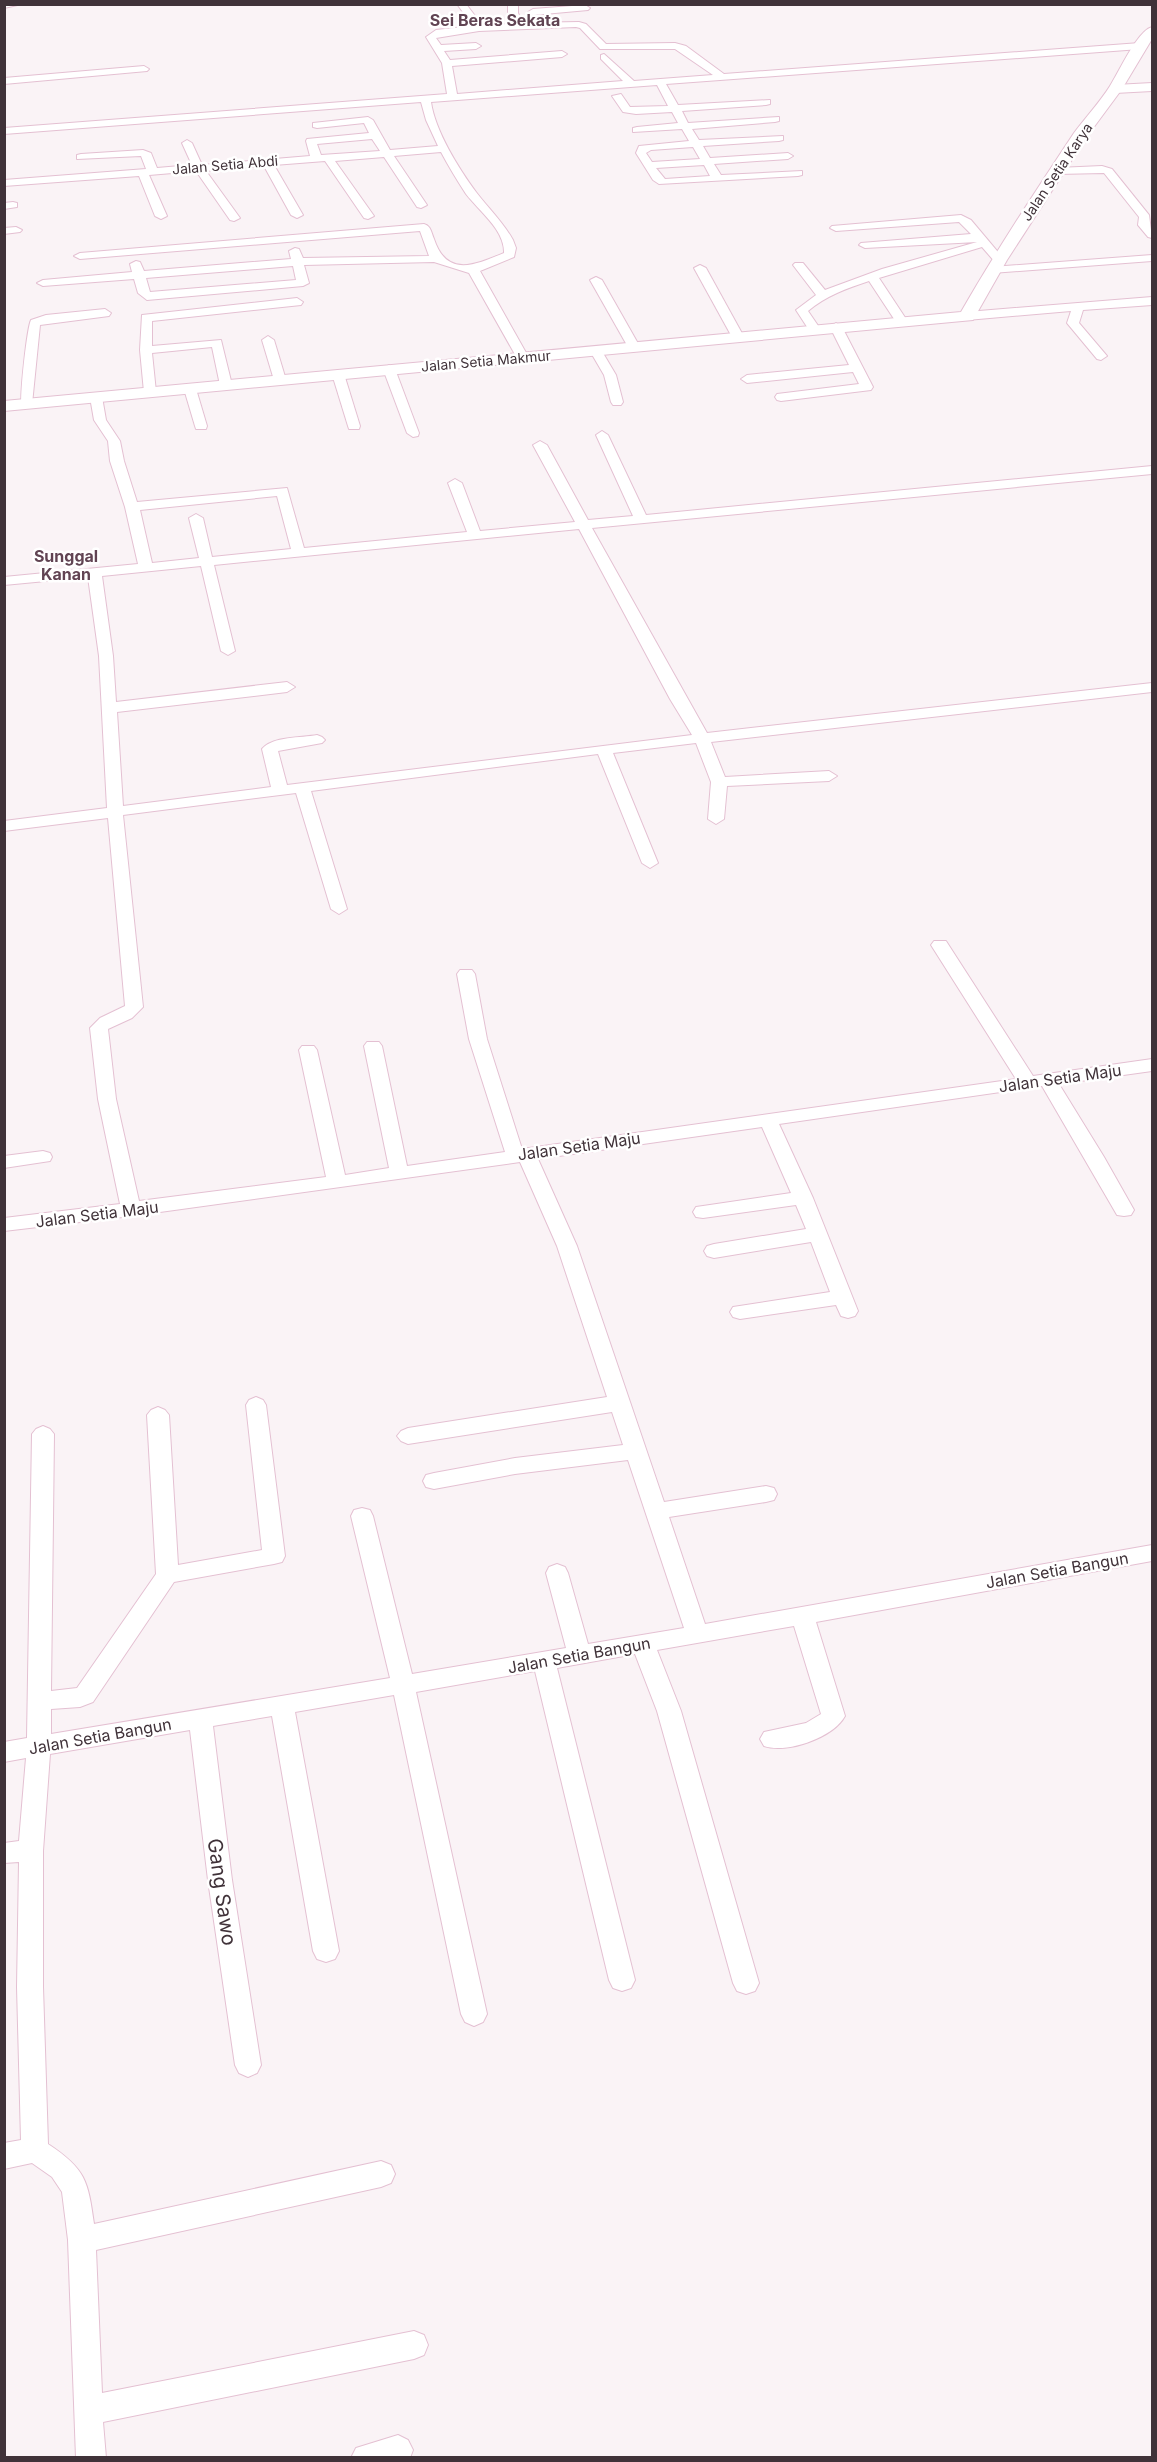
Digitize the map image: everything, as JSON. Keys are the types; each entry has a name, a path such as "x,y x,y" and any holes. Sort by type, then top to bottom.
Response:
{"main road":[{"name":"Jalan Setia Karya","path":"967,316 995,265 1115,89 1128,46 1152,31"},
{"name":"Jalan Setia Makmur","path":"4,406 967,316"}],"street":[{"path":"4,5 18,4"},
{"path":"461,4 476,16 479,28"},
{"path":"519,26 510,11 585,8"},
{"path":"453,98 447,63 431,37 433,34 479,28 576,24 582,26 603,47 675,46 683,48 722,77"},
{"path":"439,48 476,46"},
{"path":"4,131 1128,46"},
{"path":"447,63 562,54"},
{"path":"604,57 633,84"},
{"path":"4,81 101,69 144,69"},
{"path":"660,82 674,109 718,179"},
{"path":"1115,89 1152,87"},
{"path":"617,96 629,111 766,102"},
{"path":"44,283 299,262 435,259 445,265 473,270 510,255 510,246 493,216 473,195 445,149 432,123 426,99"},
{"path":"317,125 368,118 375,136 421,216 435,259"},
{"path":"637,130 775,120"},
{"path":"368,216 311,141 375,136"},
{"path":"779,138 643,148 640,153 663,182 798,173"},
{"path":"187,143 198,167 234,218"},
{"name":"Jalan Setia Abdi","path":"4,183 445,149"},
{"path":"81,157 147,154 147,171 160,216"},
{"path":"649,165 788,156"},
{"path":"266,161 297,215"},
{"path":"1057,171 1102,169 1108,171 1145,218 1144,225 1152,235"},
{"path":"80,256 291,237 421,216"},
{"path":"836,228 954,217 964,219 982,240 995,265 1152,258"},
{"path":"131,250 144,294 162,296 303,283 291,237"},
{"path":"865,246 982,240"},
{"path":"814,330 802,310 806,304 846,284 982,240"},
{"path":"799,265 823,296"},
{"path":"700,268 738,337"},
{"path":"473,270 523,358"},
{"path":"872,276 902,322"},
{"path":"596,280 634,347"},
{"path":"967,316 1152,301"},
{"path":"150,392 146,318 297,302"},
{"path":"1076,307 1077,312 1073,322 1101,356"},
{"path":"26,404 27,386 31,373 31,332 36,322 105,314"},
{"path":"781,397 865,388 867,385 836,327"},
{"path":"268,340 280,380"},
{"path":"146,350 217,343 226,385"},
{"path":"596,351 610,375 617,402"},
{"path":"747,379 857,368"},
{"path":"389,369 413,433"},
{"path":"338,374 354,426"},
{"path":"190,388 201,426"},
{"path":"96,397 100,420 114,441 117,461 132,507 146,568"},
{"path":"602,435 640,519"},
{"path":"540,445 702,738 718,782 716,819"},
{"path":"4,581 42,585 95,573 1152,470"},
{"path":"455,483 475,536"},
{"path":"132,507 282,491 299,554"},
{"path":"196,518 228,651"},
{"path":"95,573 106,656 115,811 134,1007 129,1013 104,1022 99,1028 107,1099 131,1210"},
{"path":"108,708 287,687"},
{"path":"4,825 604,749 1152,688"},
{"path":"280,790 270,749 276,746 317,741"},
{"path":"604,749 650,863"},
{"path":"718,782 829,776"},
{"path":"302,789 339,909"},
{"path":"940,945 1028,1083"},
{"path":"466,974 478,1039 521,1154 567,1246 698,1634"},
{"path":"373,1046 399,1172"},
{"path":"308,1050 337,1182"},
{"name":"Jalan Setia Maju","path":"4,1225 337,1182 1152,1065"},
{"path":"1047,1079 1095,1157 1124,1210"},
{"path":"740,1312 845,1304 803,1198 768,1120"},
{"path":"4,1162 43,1157"},
{"path":"703,1212 803,1198"},
{"path":"714,1251 818,1234"},
{"path":"408,1436 619,1403"},
{"path":"167,1575 274,1556 256,1405"},
{"path":"39,1701 80,1698 85,1695 167,1575 158,1415"},
{"path":"35,2150 30,1987 31,1851 39,1747 43,1434"},
{"path":"434,1481 515,1466 637,1451"},
{"path":"657,1511 766,1494"},
{"path":"362,1516 403,1685 474,2014"},
{"name":"Jalan Setia Bangun","path":"4,1752 643,1644 1152,1553"},
{"path":"557,1573 579,1654"},
{"path":"772,1739 817,1729 828,1724 833,1716 802,1615"},
{"path":"643,1644 669,1711 746,1983"},
{"path":"544,1661 622,1980"},
{"path":"282,1705 326,1951"},
{"name":"Gang Sawo","path":"200,1718 220,1880 248,2065"},
{"path":"4,1853 31,1851"},
{"path":"4,2156 35,2150 62,2168 75,2189 82,2240 91,2457"},
{"path":"82,2240 381,2174"},
{"path":"88,2410 414,2345"},
{"path":"366,2457 398,2450"}],"district":[{"name":"Sei Beras Sekata","path":"495,20"},
{"name":"Sunggal Kanan","path":"66,565"}]}
